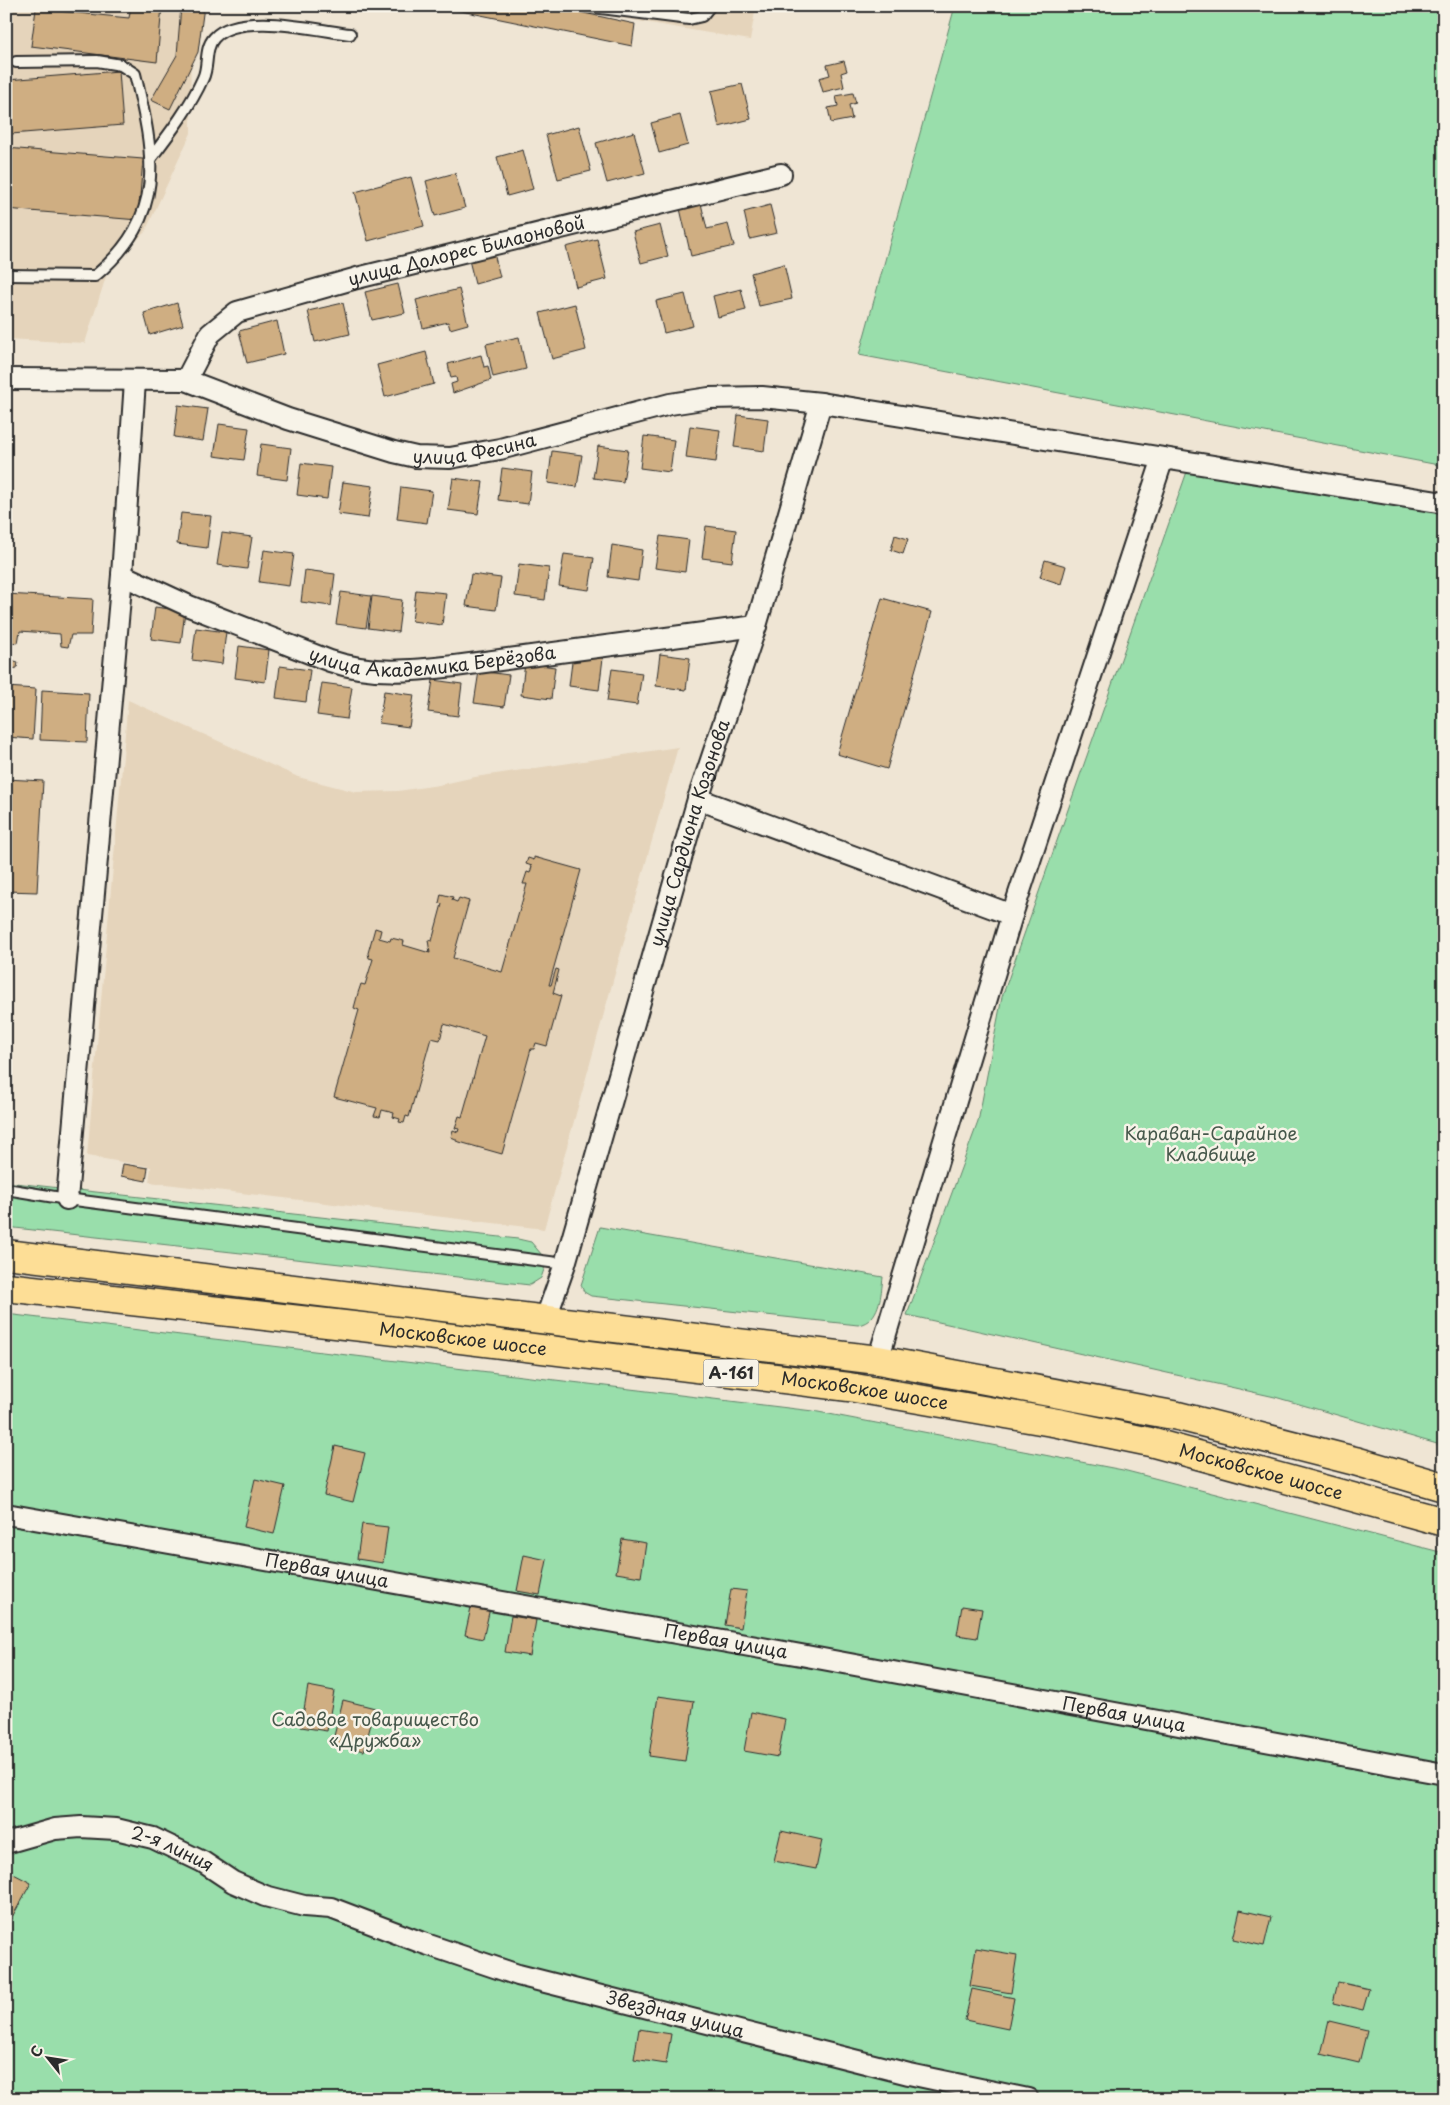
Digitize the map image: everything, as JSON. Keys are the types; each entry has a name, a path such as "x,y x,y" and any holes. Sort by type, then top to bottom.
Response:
{"highway":[{"name":"Московское шоссе","path":"6,1254 546,1318 878,1360 1178,1416 1355,1461 1444,1488"},
{"name":"Московское шоссе","path":"6,1287 371,1328 848,1387 1058,1422 1150,1442 1444,1522"}],"street":[{"name":"улица Долорес Билаоновой","path":"186,380 210,334 237,312 358,278 781,174"},
{"name":"улица Фесина","path":"6,379 186,380 288,419 416,457 450,458 500,449 670,404 709,398 762,398 821,403 1444,503"},
{"path":"67,1199 122,575 135,381"},
{"name":"улица Сардиона Козонова","path":"546,1318 565,1264 698,799 756,626 821,403"},
{"path":"878,1360 1012,915 1163,458"},
{"name":"улица Академика Берёзова","path":"122,575 189,606 330,661 351,668 379,671 455,666 756,626"},
{"path":"698,799 1012,915"},
{"name":"Первая улица","path":"6,1514 802,1655 1444,1774"},
{"name":"2-я линия","path":"6,1843 56,1830 81,1827 116,1830 153,1838 203,1862 233,1882 265,1896 304,1906 331,1908"},
{"name":"Звездная улица","path":"331,1908 420,1942 518,1975 909,2074 1028,2099"}],"lane":[{"path":"584,6 689,19 702,16 710,6"},
{"path":"151,158 186,110 204,77 208,48 214,38 228,28 253,22 350,34"},
{"path":"6,275 95,276 124,249 146,208 151,158 146,122 135,74 121,65 97,61 16,62"},
{"path":"6,1189 67,1199 565,1264"}],"shaded area":[{"path":"6,6 190,6 191,133 145,232 109,267 85,343 6,339"},
{"path":"550,6 756,6 750,40"},
{"path":"128,700 298,777 356,792 398,791 475,777 678,747 544,1229 149,1182 151,1167 87,1156"}],"green space":[{"path":"955,6 1444,6 1444,466 859,355"},
{"name":"Караван-Сарайное Кладбище","path":"1189,466 1444,506 1444,1446 1275,1397 907,1315 978,1122 1002,997"},
{"path":"6,1182 518,1239 531,1242 547,1261 541,1278 530,1285 6,1227"},
{"path":"600,1227 883,1277 880,1299 871,1318 865,1323 858,1325 591,1296 584,1292 581,1285"},
{"name":"Садовое товарищество «Дружба»","path":"6,1314 813,1411 1123,1470 1444,1553 1444,2099 6,2099"}],"building":[{"path":"131,6 162,6 157,62 31,46 36,9 129,18"},
{"path":"181,6 204,6 198,52 170,109 151,100 177,55"},
{"path":"437,6 551,6 635,24 632,46"},
{"path":"844,61 847,71 841,73 844,87 823,92 819,78 830,75 827,65"},
{"path":"119,71 123,125 11,134 7,80"},
{"path":"742,84 751,119 719,127 711,91"},
{"path":"853,93 856,103 849,105 852,119 831,123 828,108 838,106 836,96"},
{"path":"680,115 688,145 659,153 651,123"},
{"path":"579,126 591,171 558,179 546,135"},
{"path":"634,132 645,173 607,183 596,143"},
{"path":"6,148 143,159 138,220 6,209"},
{"path":"523,150 533,189 507,196 497,157"},
{"path":"455,173 465,208 435,216 426,181"},
{"path":"411,177 424,226 368,241 355,192"},
{"path":"699,195 707,229 728,224 734,246 691,256 678,200"},
{"path":"770,205 777,233 750,239 744,212"},
{"path":"660,225 668,256 641,263 633,232"},
{"path":"597,239 607,279 576,287 566,247"},
{"path":"493,249 500,277 475,284 468,256"},
{"path":"784,264 792,299 759,306 751,273"},
{"path":"398,284 405,313 372,320 365,292"},
{"path":"459,289 468,324 450,329 448,322 423,328 416,300"},
{"path":"741,289 746,310 718,317 713,296"},
{"path":"685,294 693,326 664,333 656,301"},
{"path":"177,303 183,325 150,335 144,313"},
{"path":"343,303 350,334 315,342 308,311"},
{"path":"575,304 586,350 552,359 540,313"},
{"path":"277,321 284,354 247,363 239,331"},
{"path":"519,337 526,369 493,377 486,344"},
{"path":"426,352 434,384 385,397 377,365"},
{"path":"481,355 484,367 488,366 491,380 453,393 451,384 457,382 456,377 451,378 448,364"},
{"path":"178,405 208,409 203,441 174,437"},
{"path":"738,415 768,419 764,451 734,447"},
{"path":"219,424 249,428 244,460 214,456"},
{"path":"690,426 720,430 716,462 686,458"},
{"path":"644,436 674,440 670,472 640,468"},
{"path":"261,444 291,448 287,480 257,476"},
{"path":"598,446 628,450 623,482 593,478"},
{"path":"552,451 582,455 577,487 548,483"},
{"path":"301,463 331,467 327,499 297,495"},
{"path":"502,468 532,472 528,504 498,500"},
{"path":"453,478 483,482 478,514 448,510"},
{"path":"343,482 373,486 368,518 338,514"},
{"path":"401,487 432,491 427,523 397,519"},
{"path":"181,513 211,516 207,548 177,544"},
{"path":"706,526 736,530 732,562 702,558"},
{"path":"222,533 252,537 247,569 217,565"},
{"path":"895,535 908,539 903,554 891,550"},
{"path":"660,536 689,540 685,572 655,568"},
{"path":"612,545 642,550 638,581 608,577"},
{"path":"264,550 294,554 289,586 259,582"},
{"path":"564,554 594,558 589,590 559,586"},
{"path":"1045,560 1066,566 1061,584 1040,577"},
{"path":"519,564 549,568 545,600 515,596"},
{"path":"305,570 335,574 331,606 301,602"},
{"path":"471,574 501,578 496,610 466,606"},
{"path":"416,590 446,593 442,625 412,621"},
{"path":"341,592 371,596 366,628 336,624"},
{"path":"6,594 93,599 91,635 71,635 68,647 61,646 60,634 20,631 18,643 9,642 7,659 18,662 17,668 6,670"},
{"path":"372,596 402,600 398,632 368,628"},
{"path":"882,598 932,612 887,769 837,754"},
{"path":"155,607 185,611 181,643 151,639"},
{"path":"196,628 226,632 222,664 192,660"},
{"path":"239,646 269,650 265,682 235,678"},
{"path":"573,654 603,658 599,690 569,686"},
{"path":"660,654 690,658 686,690 656,686"},
{"path":"525,663 555,667 551,699 521,695"},
{"path":"280,666 310,670 306,702 276,698"},
{"path":"612,669 642,673 637,705 607,701"},
{"path":"479,671 509,675 504,707 474,703"},
{"path":"433,680 462,684 458,716 428,712"},
{"path":"322,683 352,687 347,719 317,715"},
{"path":"6,687 36,689 33,739 6,737"},
{"path":"42,690 89,693 87,742 40,740"},
{"path":"384,691 414,695 409,727 379,723"},
{"path":"6,779 43,781 37,892 6,891"},
{"path":"534,857 581,870 549,985 551,985 556,969 559,970 553,993 561,996 547,1046 536,1043 534,1049 531,1049 502,1154 456,1141 456,1139 451,1137 453,1130 458,1132 459,1129 455,1128 459,1116 462,1117 485,1036 444,1024 440,1040 431,1038 409,1117 406,1116 404,1123 399,1122 400,1119 393,1117 394,1113 382,1110 380,1117 374,1116 377,1108 334,1097 359,1010 354,1008 358,993 361,984 365,985 373,959 369,958 368,953 375,928 381,930 379,938 390,941 391,938 404,941 403,945 430,953 428,940 432,941 442,904 439,903 441,894 453,897 452,900 457,902 459,898 469,901 453,958 502,972 527,884 523,884 527,872 530,873 532,866 526,864 528,858 534,860"},
{"path":"123,1164 148,1168 146,1181 121,1176"},
{"path":"335,1446 365,1453 353,1502 324,1495"},
{"path":"255,1479 285,1486 274,1534 244,1527"},
{"path":"362,1524 388,1527 383,1563 357,1559"},
{"path":"622,1539 646,1543 641,1577 616,1573"},
{"path":"524,1555 547,1560 540,1595 517,1591"},
{"path":"731,1589 747,1591 741,1628 725,1625"},
{"path":"472,1603 490,1608 483,1639 465,1635"},
{"path":"962,1606 982,1609 977,1638 957,1635"},
{"path":"511,1616 536,1620 530,1656 505,1652"},
{"path":"308,1686 334,1691 327,1731 301,1727"},
{"path":"658,1696 694,1701 685,1761 649,1756"},
{"path":"343,1700 375,1708 364,1751 332,1744"},
{"path":"751,1712 785,1719 778,1757 744,1751"},
{"path":"1444,1712 1444,1745 1438,1744"},
{"path":"1444,1799 1444,1838 1437,1837"},
{"path":"781,1831 822,1840 816,1869 774,1861"},
{"path":"6,1870 31,1883 11,1919 6,1916"},
{"path":"1240,1910 1271,1917 1264,1946 1233,1939"},
{"path":"976,1948 1017,1955 1011,1993 970,1986"},
{"path":"1338,1982 1369,1989 1363,2010 1333,2003"},
{"path":"972,1989 1014,1998 1008,2029 965,2020"},
{"path":"1329,2021 1367,2030 1359,2063 1321,2054"},
{"path":"639,2029 671,2034 666,2064 634,2059"}]}
